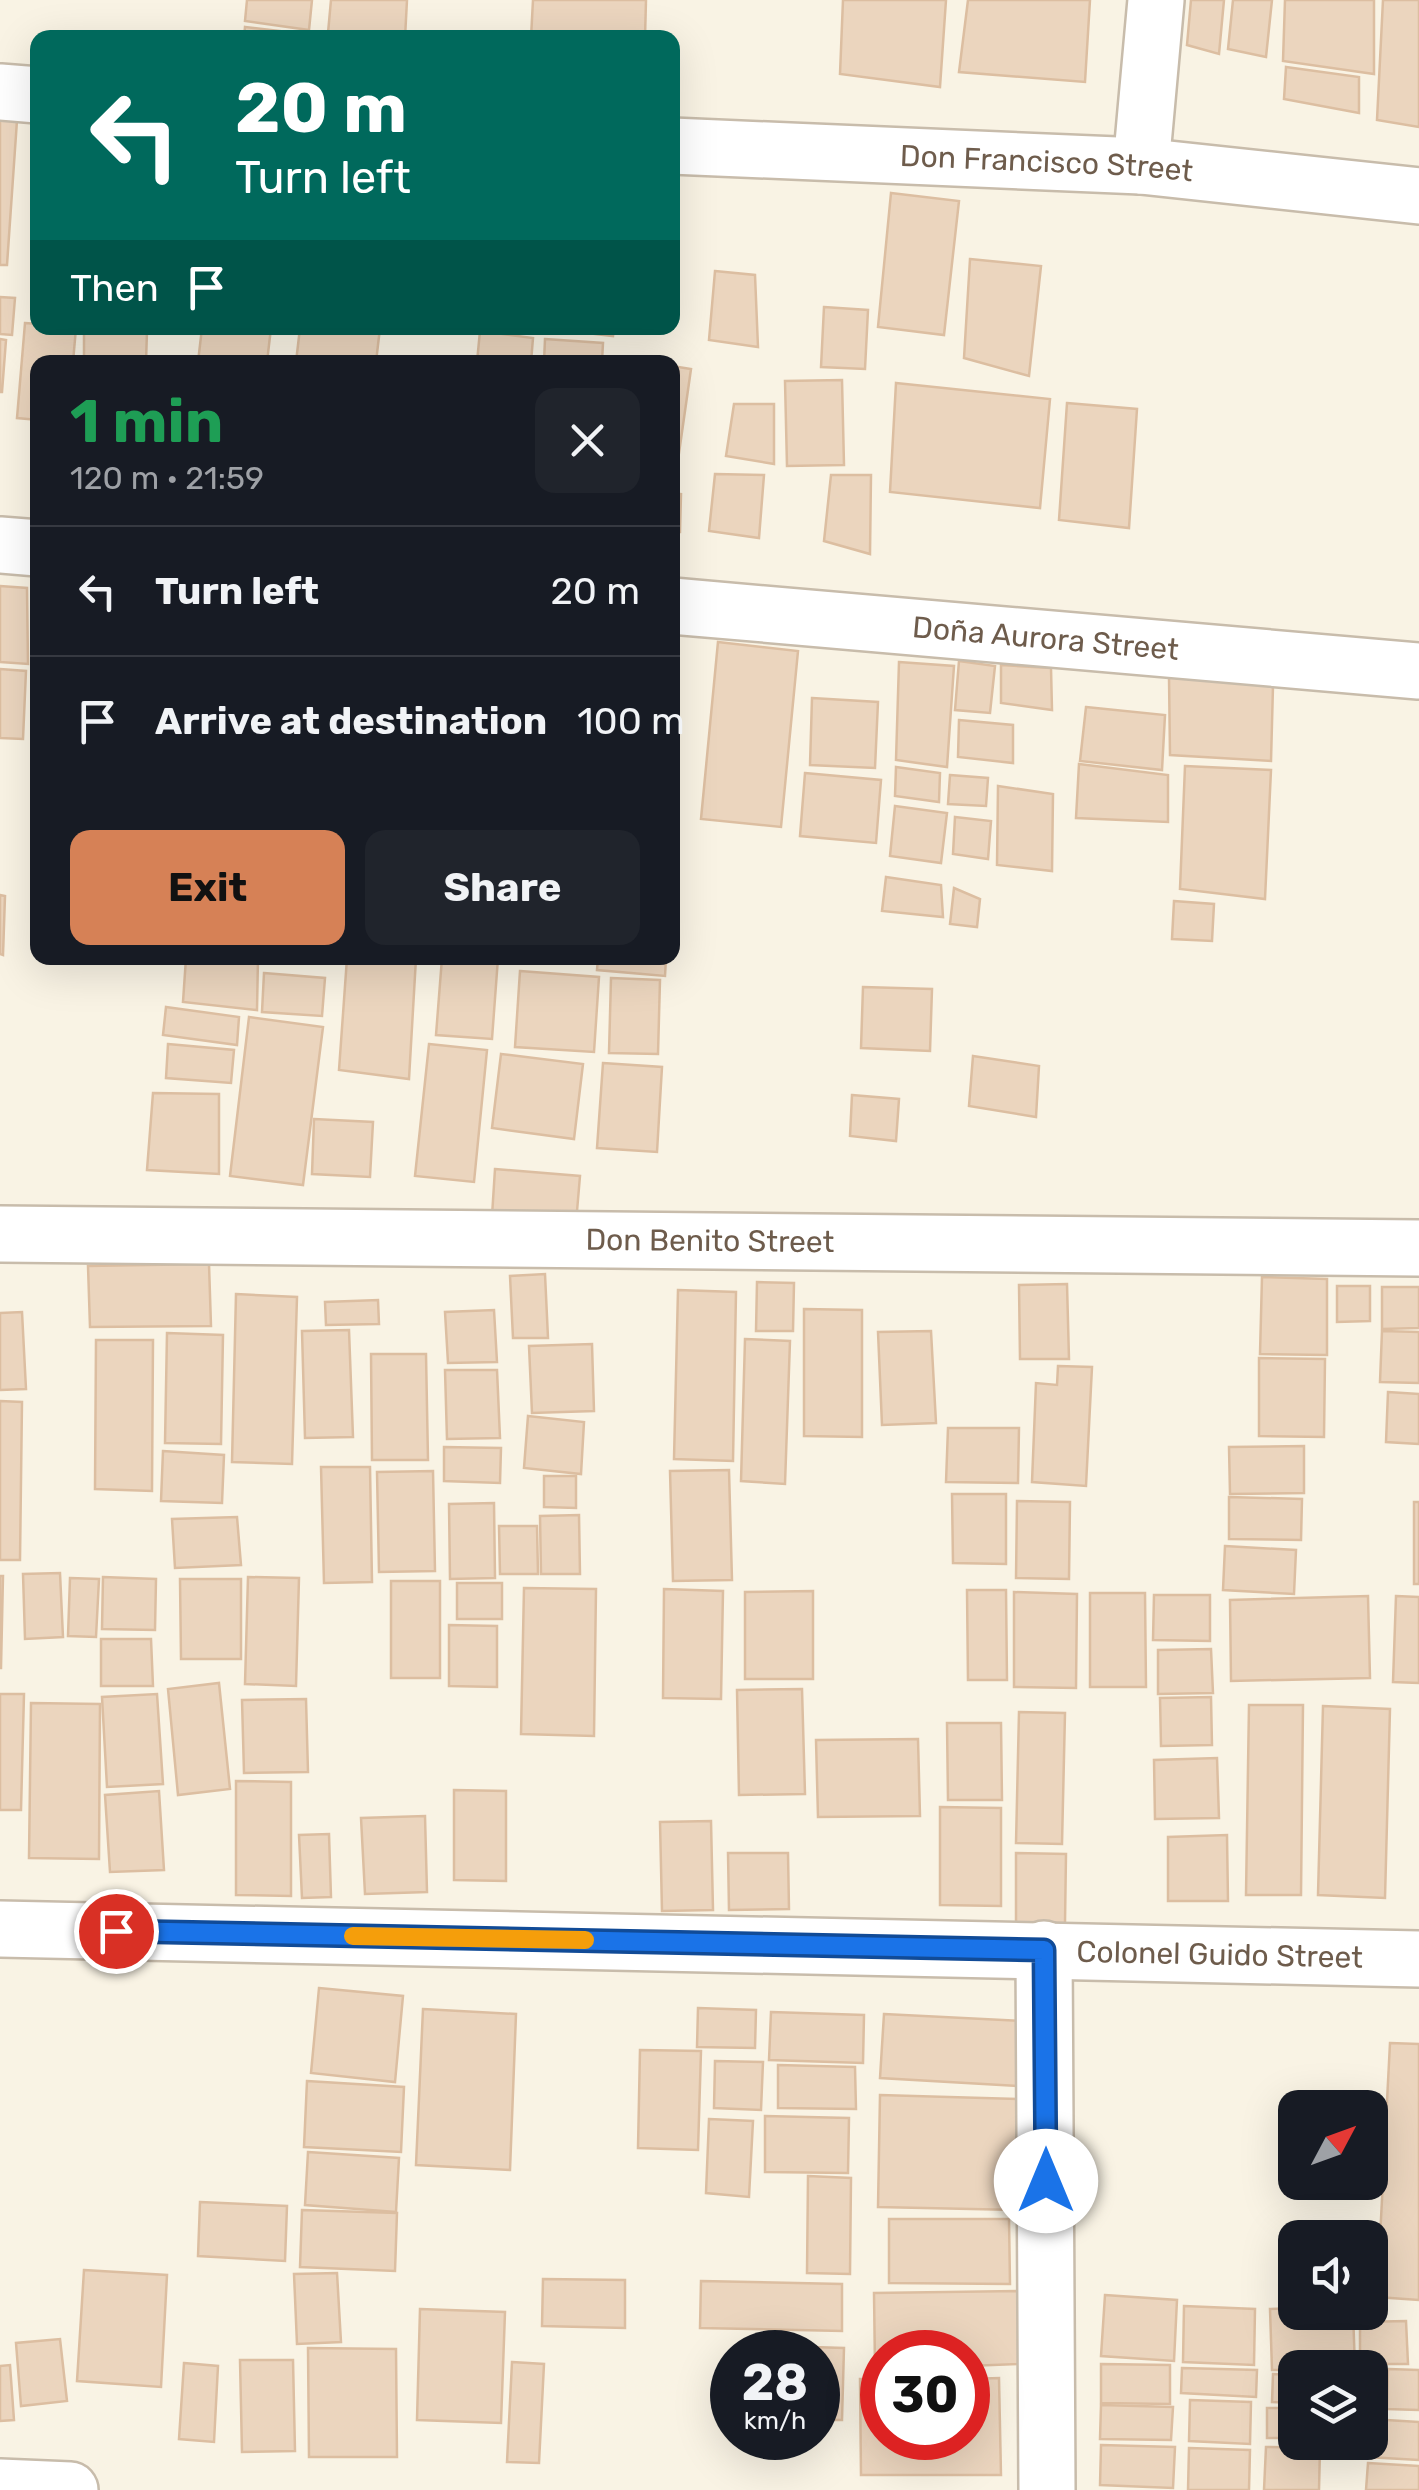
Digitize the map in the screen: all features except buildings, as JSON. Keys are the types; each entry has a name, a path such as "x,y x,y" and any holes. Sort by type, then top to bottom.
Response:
{"street":[{"path":"1141,166 1156,0"},
{"path":"0,92 30,94"},
{"name":"Don Francisco Street","path":"680,146 1141,166 1419,196"},
{"path":"0,544 30,547"},
{"name":"Doña Aurora Street","path":"680,607 1419,671"},
{"name":"Don Benito Street","path":"0,1234 1419,1248"},
{"name":"Colonel Guido Street","path":"0,1929 1419,1958"},
{"path":"1044,1950 1047,2490"},
{"path":"0,2487 70,2490"}],"slow traffic":[{"path":"353,1936 585,1940"}],"route":[{"path":"116,1931 1044,1950 1046,2181"}]}
